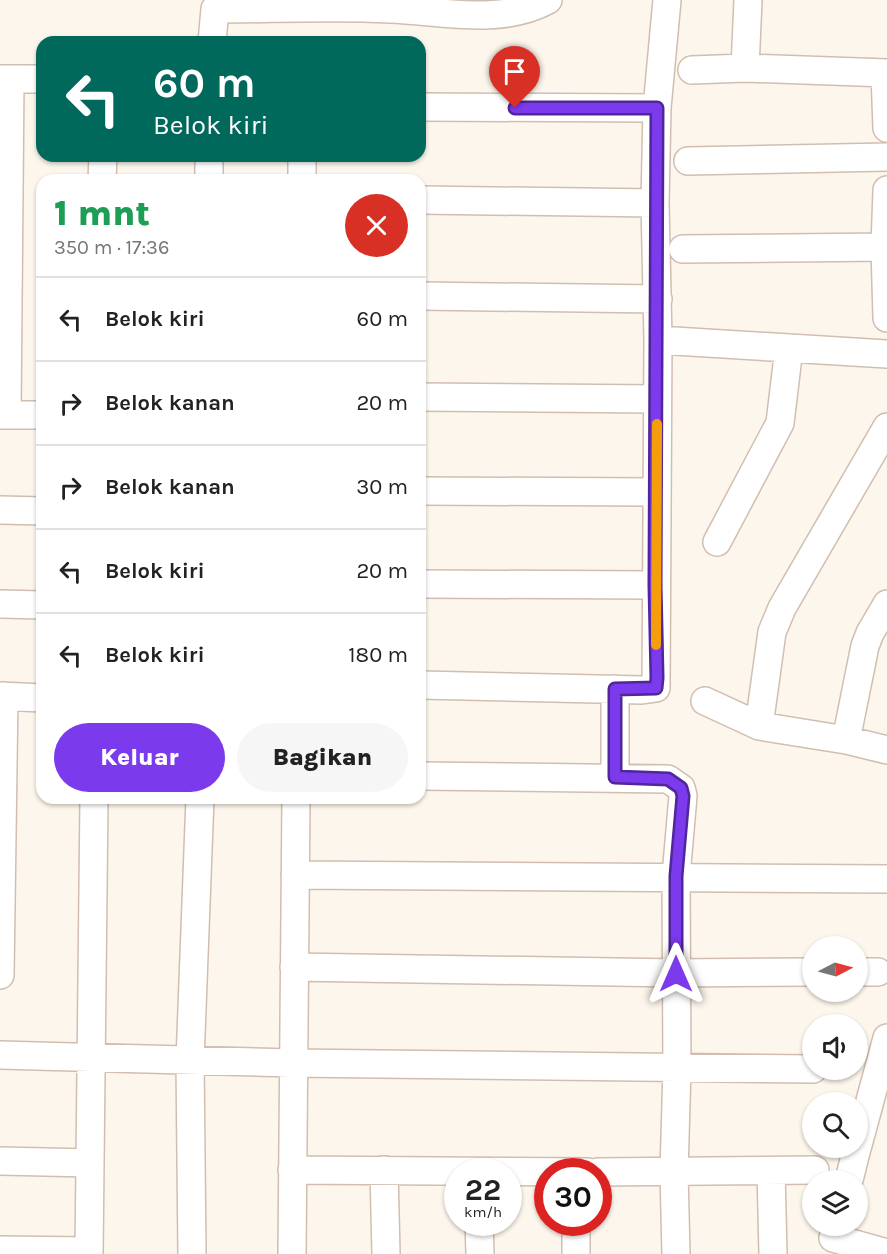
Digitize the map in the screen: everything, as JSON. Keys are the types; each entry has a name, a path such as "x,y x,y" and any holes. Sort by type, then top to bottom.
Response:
{"street":[{"path":"212,36 214,4 377,4 495,16 520,13 548,0"},
{"path":"426,685 656,688 658,340 655,203 657,108 667,0"},
{"path":"745,68 748,0"},
{"path":"692,70 745,68 886,73 887,128"},
{"path":"36,79 5,79 4,415 36,415"},
{"path":"426,107 657,108"},
{"path":"688,161 887,157"},
{"path":"887,190 887,318"},
{"path":"426,200 655,203"},
{"path":"683,249 886,247"},
{"path":"426,296 657,298"},
{"path":"658,340 887,354"},
{"path":"717,542 780,423 789,348"},
{"path":"426,397 657,399"},
{"path":"759,726 772,632 782,608 887,427"},
{"path":"426,491 656,492"},
{"path":"0,510 36,511"},
{"path":"426,584 655,585"},
{"path":"0,604 36,605"},
{"path":"846,740 865,646 887,604"},
{"path":"615,689 615,777"},
{"path":"0,975 2,696 36,698"},
{"path":"705,701 759,726 846,740 887,750"},
{"path":"426,776 668,779 681,788 683,796 676,876 677,1068 674,1172 676,1254"},
{"path":"0,1250 88,1253 94,804"},
{"path":"192,1254 190,1061 200,804"},
{"path":"292,1254 296,804"},
{"path":"295,875 887,879"},
{"path":"294,967 676,974 802,972"},
{"path":"868,1109 887,1038"},
{"path":"0,1055 293,1063 802,1069"},
{"path":"0,1161 90,1163"},
{"path":"292,1170 444,1170"},
{"path":"384,1170 386,1254"},
{"path":"612,1172 802,1170"},
{"path":"771,1171 773,1254"},
{"path":"479,1236 480,1254"},
{"path":"576,1236 576,1254"},
{"path":"834,1236 833,1238 887,1253"}],"slow traffic":[{"path":"656,645 657,424"}],"route":[{"path":"515,108 657,108 655,203 658,340 655,585 657,678 656,688 615,689 615,777 668,779 681,788 683,796 676,876 676,974"}]}
